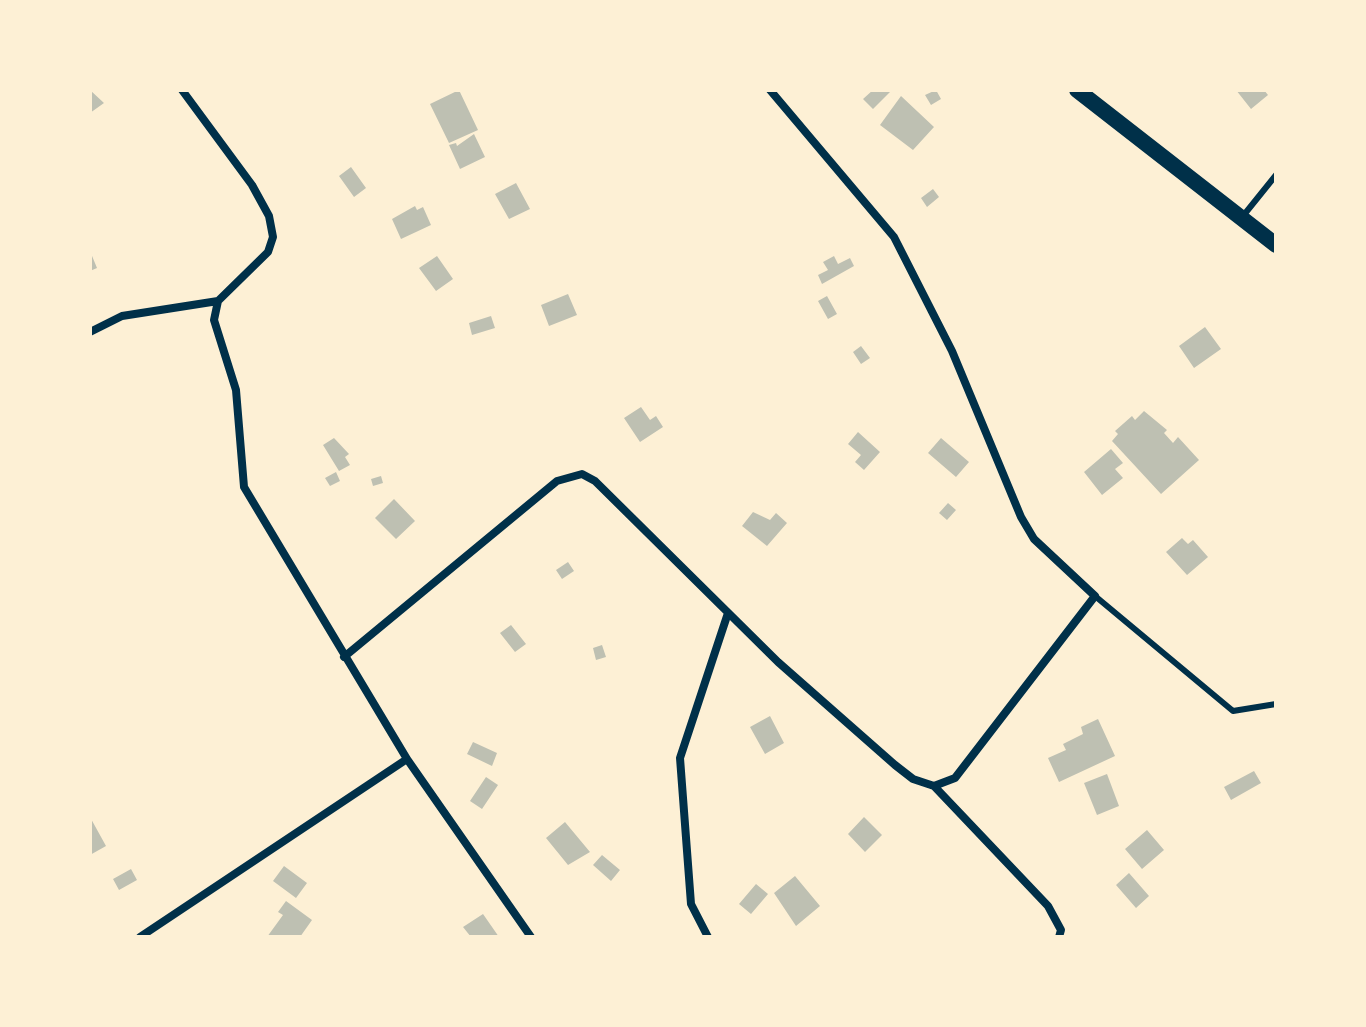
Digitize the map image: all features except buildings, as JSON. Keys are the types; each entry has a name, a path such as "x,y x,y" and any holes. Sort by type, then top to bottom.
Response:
{"main road":[{"path":"1077,90 1276,245"}],"street":[{"path":"182,90 252,185 269,216 273,237 268,252 218,301 214,320 236,390 244,487 407,759 531,937"},
{"path":"770,90 894,237 952,351 1021,517 1034,539 1095,596 955,778 934,786"},
{"path":"90,332 122,316 218,301"},
{"path":"344,657 557,481 582,474 595,481 728,613 895,765 913,779 934,786 1048,906 1061,930 1059,937"},
{"path":"708,937 691,904 680,758 728,613"},
{"path":"140,937 407,759"}],"lane":[{"path":"1242,218 1276,175"},
{"path":"1095,596 1233,711 1276,704"}]}
